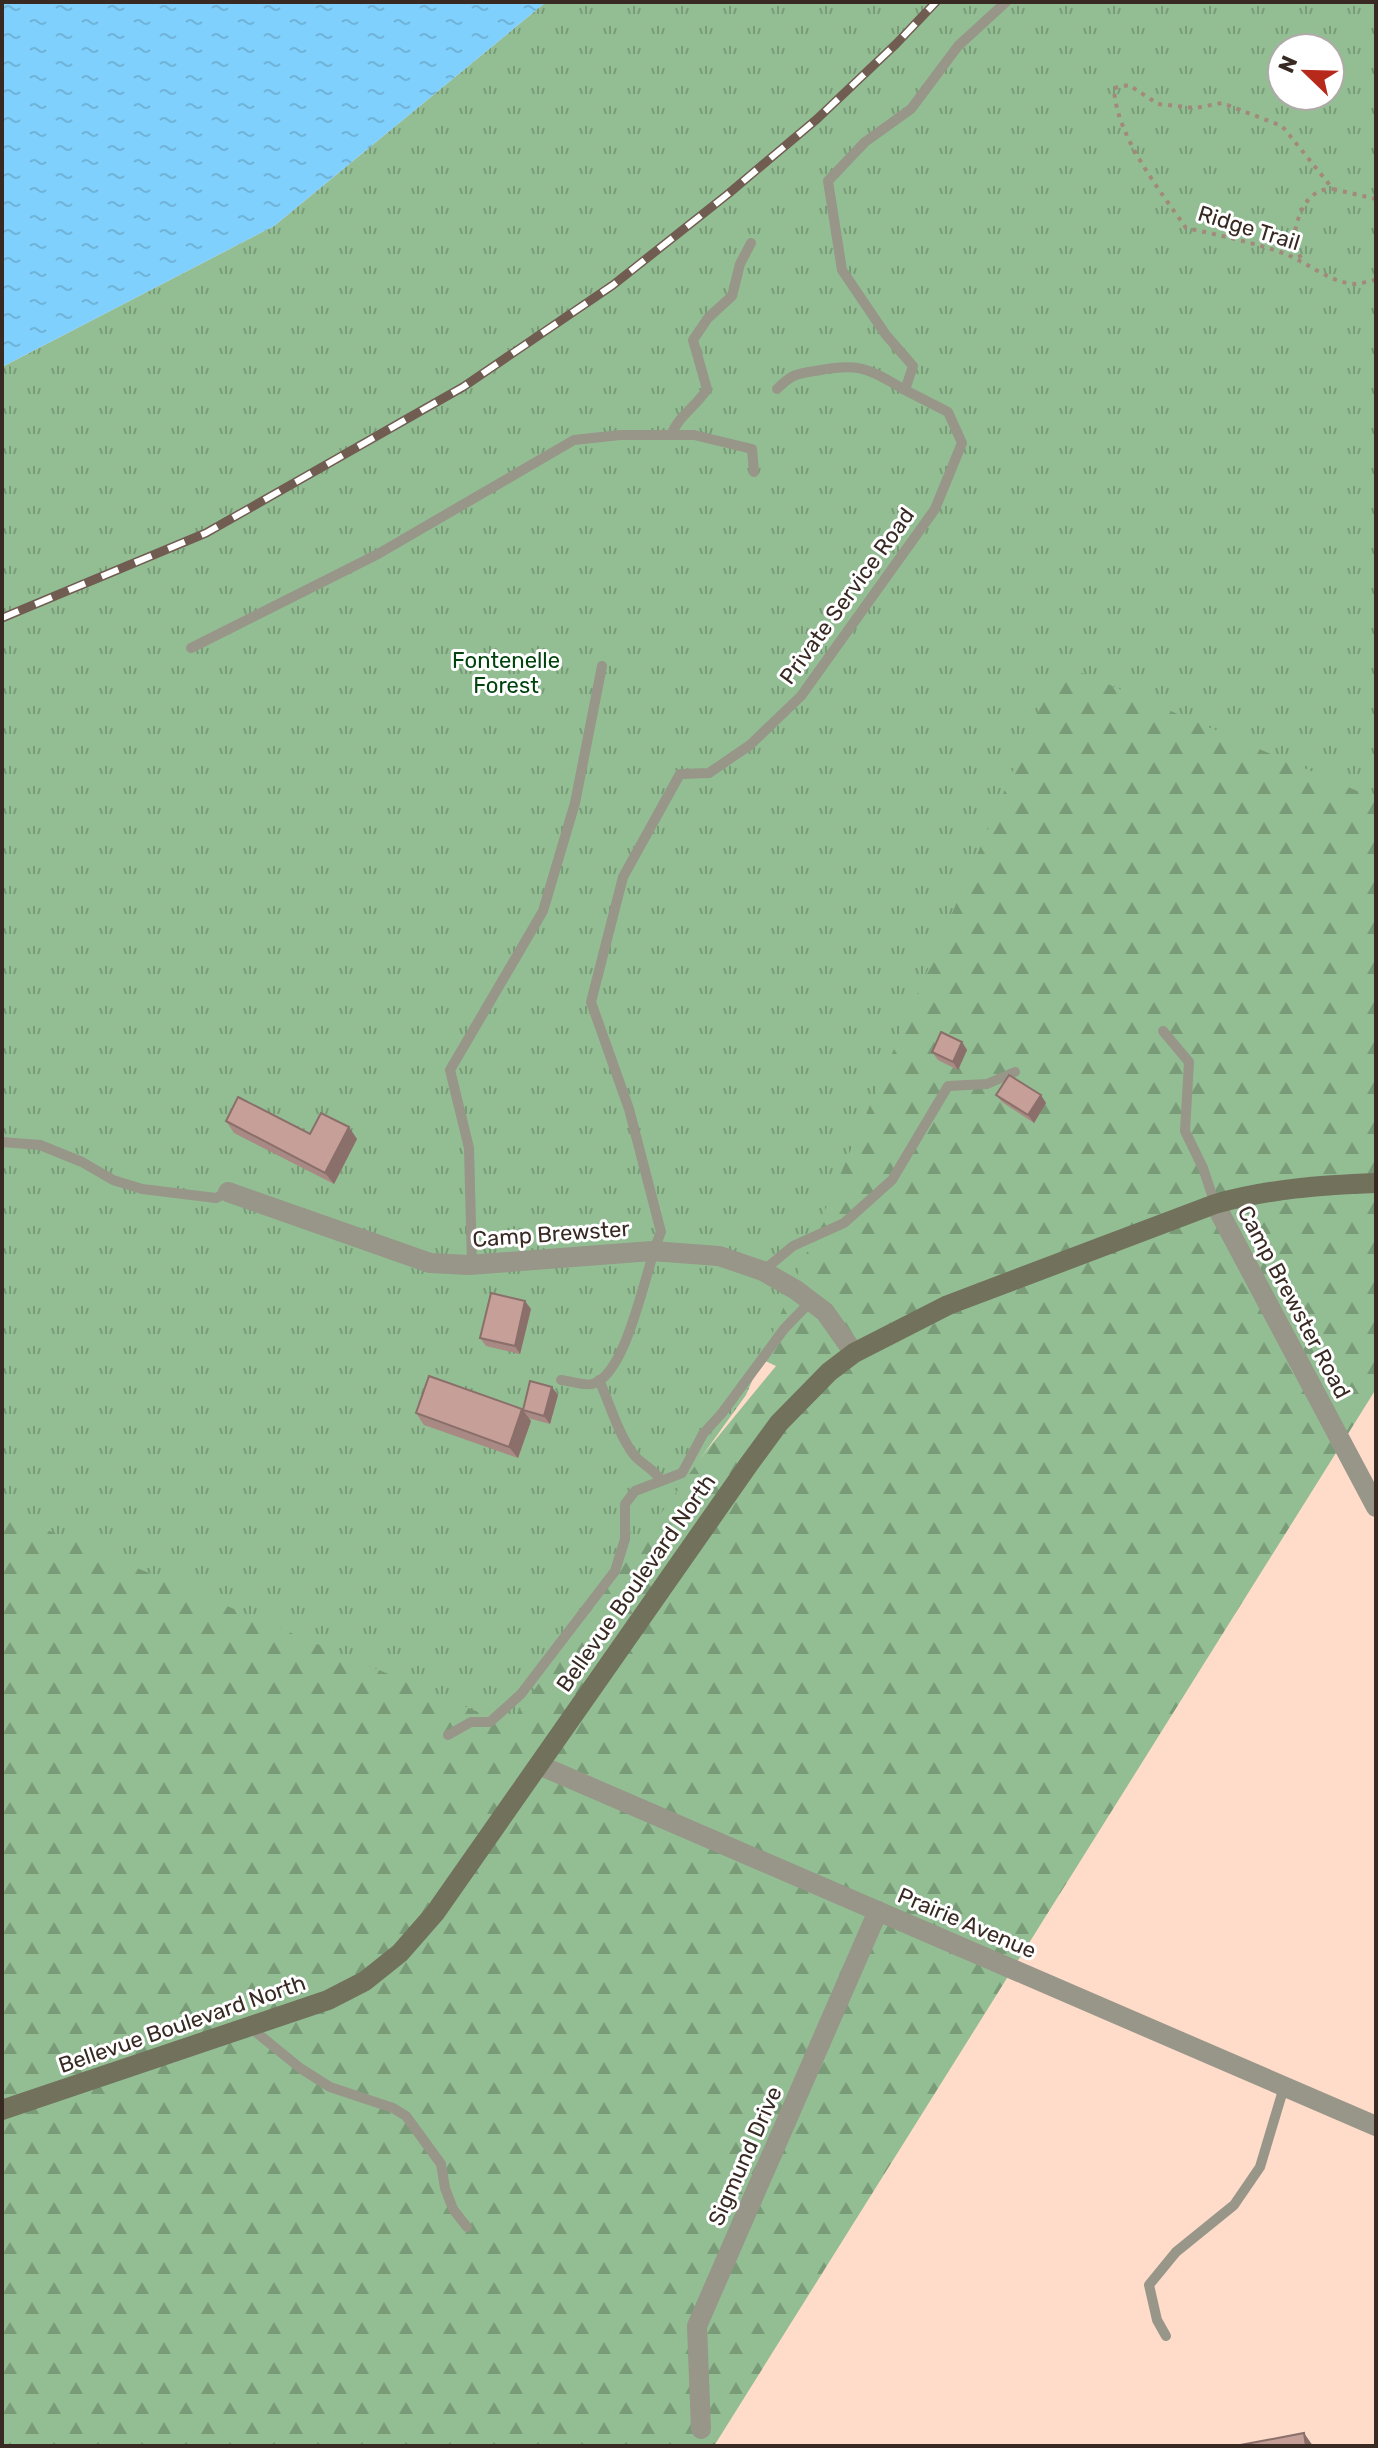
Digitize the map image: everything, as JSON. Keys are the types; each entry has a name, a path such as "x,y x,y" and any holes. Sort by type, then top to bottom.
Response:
{"main road":[{"name":"Bellevue Boulevard North","path":"2,2110 328,2000 365,1981 400,1953 435,1913 779,1423 829,1372 854,1353 948,1305 1215,1204 1247,1195 1311,1186 1376,1183"}],"street":[{"name":"Camp Brewster","path":"228,1192 430,1263 472,1264 652,1251 719,1256 763,1271 811,1301 825,1312 854,1353"},
{"name":"Camp Brewster Road","path":"1215,1204 1376,1507"},
{"name":"Prairie Avenue","path":"539,1765 1376,2126"},
{"name":"Sigmund Drive","path":"701,2429 697,2326 878,1911"}],"lane":[{"path":"777,389 790,375 845,365 872,371 905,390 913,366 886,335 842,270 828,181 865,142 911,109 958,46 1006,2"},
{"path":"671,435 677,420 699,401 707,389 693,340 708,318 732,296 740,264 751,243"},
{"name":"Private Service Road","path":"652,1251 661,1232 629,1109 591,1002 623,877 680,774 709,773 750,745 801,696 935,509 962,443 948,412 905,390"},
{"path":"191,648 378,554 574,440 620,435 694,435 752,449 754,472"},
{"path":"472,1264 469,1148 450,1070 543,911 575,803 602,666"},
{"path":"1163,1031 1189,1062 1185,1131 1203,1168 1215,1204"},
{"path":"763,1271 793,1246 844,1223 892,1180 948,1086 987,1084 1015,1072"},
{"path":"2,1142 40,1145 82,1162 113,1180 142,1189 216,1198 228,1192"},
{"path":"561,1380 592,1384 608,1374 629,1337 652,1251"},
{"path":"448,1735 471,1722 490,1722 521,1694 615,1571 625,1539 625,1504 635,1491 682,1473 703,1434 784,1329 811,1301"},
{"path":"599,1380 635,1457 656,1471 661,1481"},
{"path":"251,2028 300,2068 330,2087 393,2108 406,2116 441,2164 453,2209 467,2227"},
{"path":"1166,2336 1157,2320 1149,2285 1176,2252 1234,2205 1260,2167 1284,2087"}],"path":[{"name":"Ridge Trail","path":"1333,189 1282,126 1222,103 1195,108 1158,104 1129,85 1114,88 1115,104 1139,159 1186,228 1248,241 1302,260 1345,282 1359,284 1376,280"},
{"path":"1302,260 1293,244 1296,224 1309,197 1324,188 1376,199"}],"green space":[{"name":"Fontenelle Forest","path":"546,2 1376,2 1376,799 1059,663 746,1395 509,1725 2,1511 2,367 274,226"},
{"path":"1376,2 1376,1389 714,2446 2,2446 2,377 1266,32 1266,112 1346,112 1346,32 1266,32","holes":["661,1312 776,1366 510,1690"]}],"water":[{"path":"2,2 546,2 274,226 2,367"}],"building":[{"path":"941,1032 962,1042 953,1062 932,1052"},
{"path":"1009,1075 1041,1095 1028,1115 996,1095"},
{"path":"238,1097 310,1134 321,1113 349,1127 325,1173 226,1121"},
{"path":"491,1293 525,1301 515,1346 480,1338"},
{"path":"429,1376 522,1409 509,1447 416,1413"},
{"path":"530,1381 552,1387 544,1416 523,1410"},
{"path":"1304,2433 1306,2446 1235,2446"}],"railway":[{"path":"2,618 206,533 463,387 613,285 728,194 817,119 936,2"}]}
